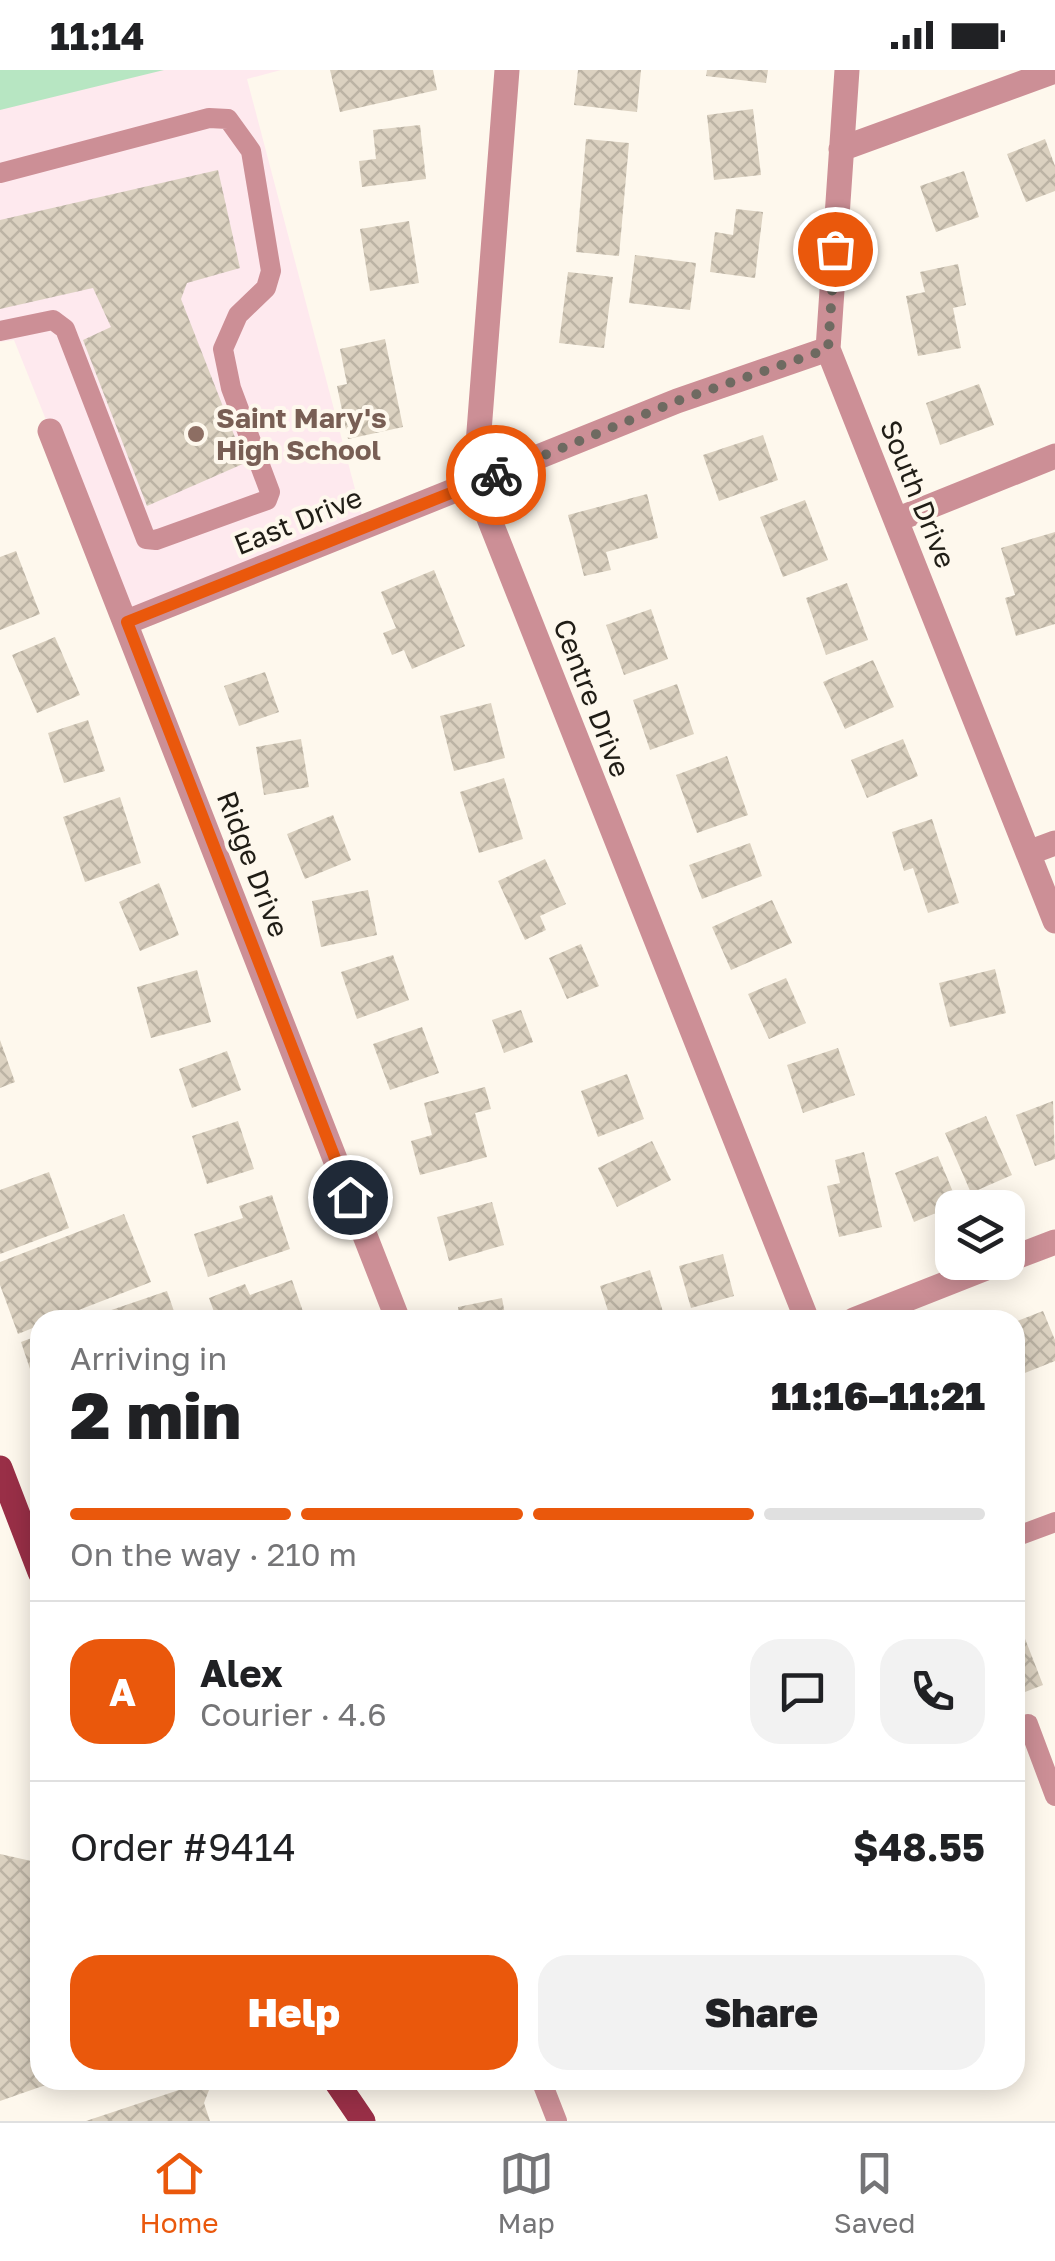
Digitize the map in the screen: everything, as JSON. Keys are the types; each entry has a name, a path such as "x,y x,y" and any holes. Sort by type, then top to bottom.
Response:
{"main road":[{"path":"0,1468 30,1546"},
{"path":"342,2090 364,2121"}],"street":[{"name":"Centre Drive","path":"507,70 475,483 803,1310"},
{"name":"South Drive","path":"847,70 828,349 1055,921"},
{"path":"842,149 1055,70"},
{"name":"East Drive","path":"127,622 677,401 828,349"},
{"name":"Ridge Drive","path":"50,430 394,1310"},
{"path":"896,520 1055,456"},
{"path":"1028,853 1055,843"},
{"path":"1025,1253 1055,1242"},
{"path":"879,1310 956,1280"}],"lane":[{"path":"0,174 209,118 228,119 252,151 271,271 266,288 238,316 223,349 231,388 270,492 267,500 156,540 146,540 65,329 53,320 0,331"},
{"path":"1025,1533 1055,1522"},
{"path":"1025,1725 1028,1724 1055,1796"},
{"path":"545,2090 557,2121"}],"shaded area":[{"name":"Saint Mary's High School","path":"0,70 281,70 247,79 365,527 127,622 14,340 0,342"}],"green space":[{"path":"0,70 164,70 0,110"}],"building":[{"path":"330,70 433,70 437,90 340,112"},
{"path":"578,70 641,70 637,112 574,105"},
{"path":"707,70 768,70 766,83 706,76"},
{"path":"753,109 761,175 714,180 707,115"},
{"path":"420,125 426,179 362,187 359,161 376,159 373,130"},
{"path":"586,139 629,143 619,256 576,252"},
{"path":"1045,139 1055,166 1055,191 1026,202 1007,154"},
{"path":"218,170 240,268 187,283 181,299 245,463 147,506 83,340 111,327 93,288 0,309 0,220"},
{"path":"964,171 979,217 936,232 920,186"},
{"path":"736,209 763,212 755,278 710,272 715,232 733,235"},
{"path":"409,221 419,283 370,291 360,229"},
{"path":"635,255 696,263 690,310 629,303"},
{"path":"958,264 966,305 953,308 961,348 918,356 906,296 925,292 920,272"},
{"path":"568,272 613,277 604,348 559,343"},
{"path":"385,339 403,427 348,439 337,386 347,384 340,349"},
{"path":"979,384 994,425 940,445 926,403"},
{"path":"763,435 778,480 719,501 703,455"},
{"path":"647,494 658,538 606,552 611,570 584,576 568,515"},
{"path":"805,500 828,560 783,577 760,517"},
{"path":"1055,532 1055,624 1016,636 1005,598 1015,595 1001,548"},
{"path":"16,551 40,614 0,630 0,557"},
{"path":"434,570 465,646 412,669 404,650 392,655 383,633 396,628 381,592"},
{"path":"847,583 868,640 826,655 806,598"},
{"path":"651,609 668,659 624,675 606,625"},
{"path":"55,637 80,695 37,713 12,655"},
{"path":"873,660 894,707 845,729 823,682"},
{"path":"265,672 279,712 239,726 224,686"},
{"path":"677,684 694,734 650,750 633,700"},
{"path":"491,703 505,758 454,771 440,716"},
{"path":"88,720 105,771 64,783 48,733"},
{"path":"301,739 309,787 264,795 256,747"},
{"path":"903,739 918,776 867,798 851,760"},
{"path":"727,756 748,815 697,833 676,775"},
{"path":"504,778 523,839 479,853 460,792"},
{"path":"120,797 141,863 85,882 63,817"},
{"path":"333,815 351,860 305,879 287,834"},
{"path":"932,819 959,903 928,913 913,868 904,871 892,832"},
{"path":"750,843 762,876 702,899 689,865"},
{"path":"545,859 566,904 540,916 546,930 525,940 498,881"},
{"path":"159,883 179,935 140,951 119,902"},
{"path":"368,890 377,935 321,947 312,901"},
{"path":"772,900 792,943 731,970 712,927"},
{"path":"581,944 599,986 567,999 549,958"},
{"path":"393,955 409,1000 357,1019 341,972"},
{"path":"995,969 1006,1013 950,1027 939,983"},
{"path":"197,970 211,1022 151,1038 137,987"},
{"path":"786,978 806,1023 769,1039 748,994"},
{"path":"521,1010 533,1042 504,1053 492,1020"},
{"path":"422,1027 439,1073 390,1090 373,1044"},
{"path":"0,1040 15,1082 0,1088"},
{"path":"838,1048 855,1095 803,1113 787,1065"},
{"path":"227,1051 241,1090 192,1108 179,1069"},
{"path":"627,1074 644,1119 598,1137 581,1091"},
{"path":"485,1087 491,1109 475,1113 487,1157 420,1175 411,1141 432,1135 424,1103"},
{"path":"1053,1101 1055,1159 1035,1166 1016,1115"},
{"path":"986,1116 1012,1175 970,1190 945,1133"},
{"path":"238,1121 254,1169 207,1184 192,1136"},
{"path":"652,1141 671,1180 617,1207 598,1168"},
{"path":"864,1152 882,1227 839,1237 827,1186 840,1183 835,1160"},
{"path":"938,1156 952,1190 935,1190 935,1213 914,1222 895,1173"},
{"path":"49,1172 69,1228 0,1254 0,1190"},
{"path":"272,1195 290,1249 208,1277 194,1234 243,1218 239,1206"},
{"path":"492,1202 504,1245 449,1261 437,1217"},
{"path":"124,1214 151,1282 79,1310 30,1310 30,1329 18,1334 0,1285 0,1262"},
{"path":"723,1254 734,1296 691,1308 679,1266"},
{"path":"650,1270 662,1310 608,1310 600,1286"},
{"path":"292,1280 302,1310 213,1310 209,1298 245,1284 250,1295"},
{"path":"167,1291 174,1310 111,1310"},
{"path":"502,1298 504,1310 458,1310 458,1307"},
{"path":"1043,1311 1055,1340 1055,1361 1025,1373 1025,1318"},
{"path":"30,1339 30,1369 21,1342"},
{"path":"1025,1639 1043,1685 1025,1692"},
{"path":"0,1854 30,1861 31,2090 0,2101"},
{"path":"179,2090 209,2090 204,2103 210,2121 86,2121"}],"way so far":[{"path":"496,475 677,401 828,349 835,249"}],"place":[{"name":"Saint Mary's High School","path":"196,434"}],"route":[{"path":"350,1197 127,622 496,475"}]}
